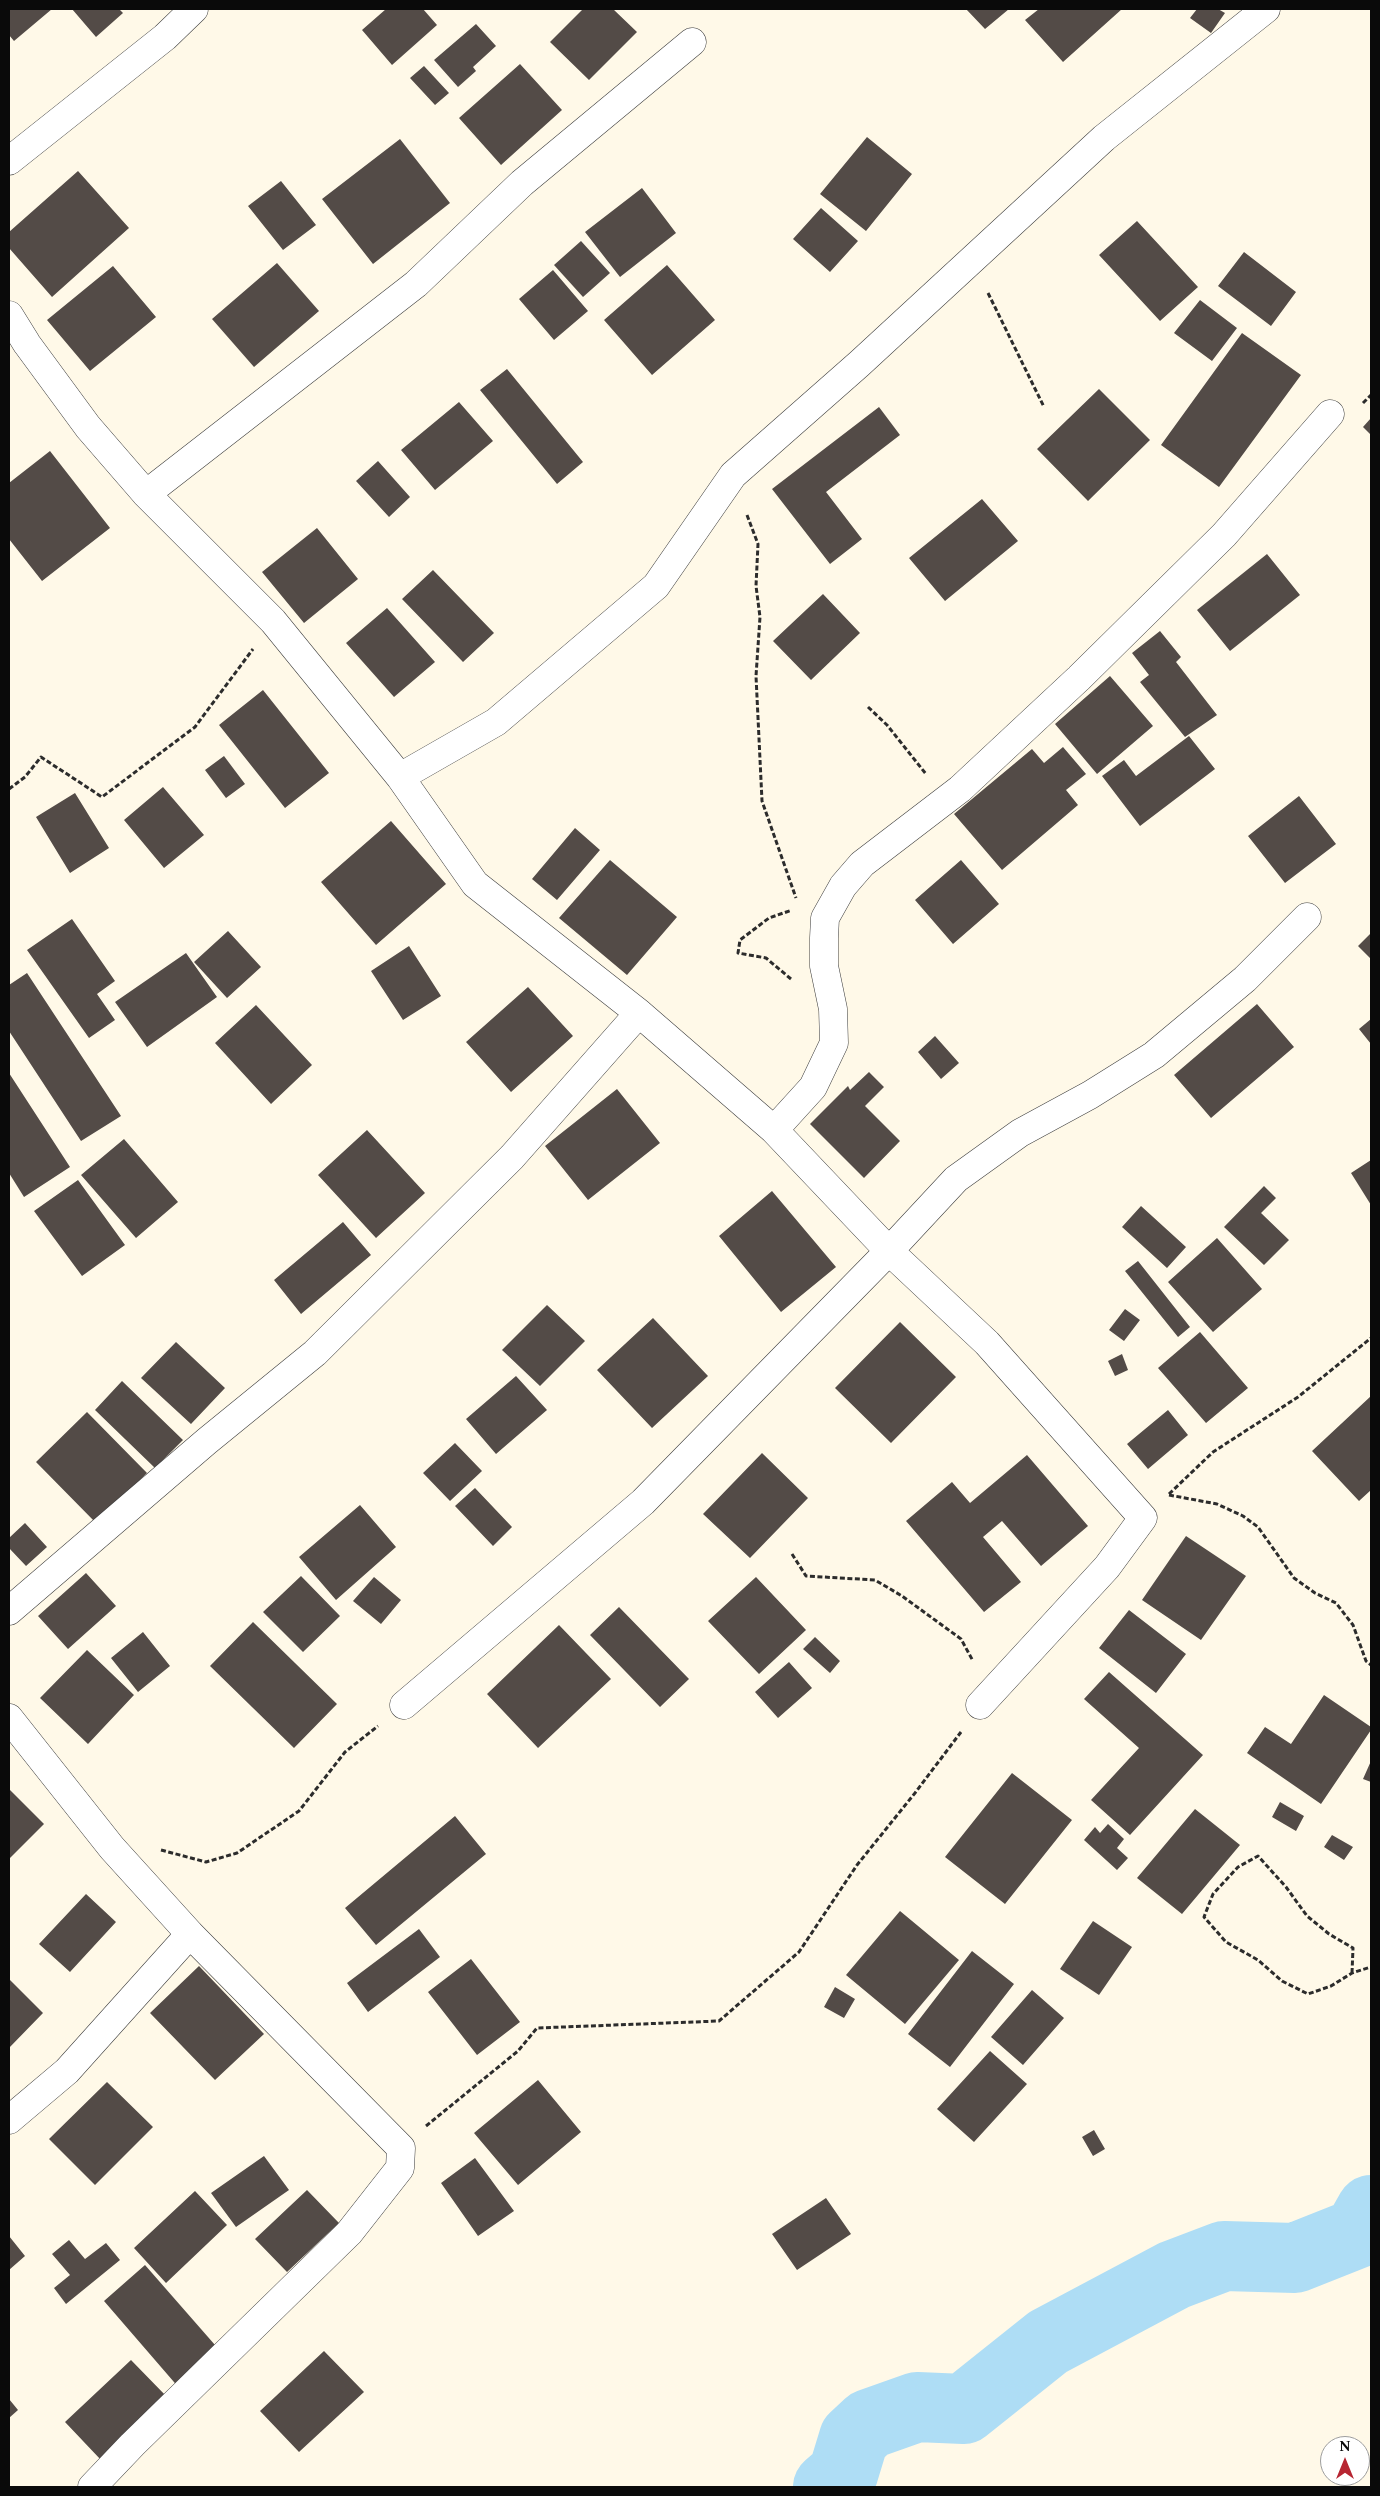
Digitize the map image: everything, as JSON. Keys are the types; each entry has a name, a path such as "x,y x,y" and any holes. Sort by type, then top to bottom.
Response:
{"street":[{"path":"9,161 165,37 194,9"},
{"path":"400,777 496,722 656,586 733,475 859,364 1104,138 1266,9"},
{"path":"146,494 416,284 522,183 692,42"},
{"path":"9,315 27,344 88,427 146,494 273,621 400,777 475,884 639,1013 774,1130 889,1251 987,1343 1144,1518 1107,1567 988,1697"},
{"path":"774,1130 813,1087 834,1043 833,1009 824,966 825,918 843,886 862,864 946,800 1079,678 1224,535 1330,414"},
{"path":"404,1705 643,1502 889,1251 956,1179 1020,1133 1090,1095 1154,1055 1245,979 1306,916"},
{"path":"9,1611 207,1441 315,1353 512,1157 639,1013"},
{"path":"9,1718 27,1737 112,1848 190,1934 401,2148 400,2168 350,2233 132,2445 92,2487"},
{"path":"9,2120 67,2071 190,1934"}],"path":[{"path":"972,260 1044,407"},
{"path":"733,475 758,544 756,586 760,617 756,676 762,801 776,836 799,907 769,918 740,940 738,953 766,958 807,992 833,1009"},
{"path":"9,789 25,777 41,757 102,797 195,727 273,621"},
{"path":"868,707 887,725 946,800"},
{"path":"1144,1518 1213,1452 1298,1397 1371,1338"},
{"path":"1168,1495 1217,1504 1243,1516 1258,1528 1294,1578 1316,1593 1336,1603 1353,1625 1366,1661 1371,1665"},
{"path":"401,2148 461,2095 518,2052 537,2028 718,2020 799,1952 856,1865 915,1793 988,1697 976,1666 961,1640 902,1596 874,1580 806,1576 792,1554"},
{"path":"112,1848 130,1845 174,1852 206,1862 237,1852 299,1811 345,1752 404,1705"},
{"path":"1352,1973 1353,1948 1329,1934 1307,1916 1286,1887 1258,1856 1238,1867 1213,1894 1204,1917 1226,1942 1258,1960 1282,1981 1308,1994 1331,1986 1352,1973 1371,1967"}],"building":[{"path":"9,9 52,9 14,41 9,35"},
{"path":"72,9 119,9 123,13 96,37"},
{"path":"386,9 423,9 437,25 392,65 362,30"},
{"path":"583,9 613,9 637,32 589,80 550,42"},
{"path":"966,9 1009,9 985,29"},
{"path":"1039,9 1122,9 1063,62 1025,20"},
{"path":"1197,9 1218,9 1225,13 1211,33 1190,18"},
{"path":"476,24 496,46 473,67 476,71 458,87 434,60"},
{"path":"520,64 562,110 501,165 459,118"},
{"path":"424,66 449,93 435,105 410,78"},
{"path":"867,137 912,174 866,231 820,194"},
{"path":"400,139 450,203 373,264 322,199"},
{"path":"78,171 129,228 52,297 9,248 9,232"},
{"path":"281,181 316,225 283,250 248,206"},
{"path":"642,188 676,233 620,277 585,232"},
{"path":"821,208 858,241 830,272 793,239"},
{"path":"1137,221 1198,287 1160,321 1099,255"},
{"path":"581,241 610,273 583,297 554,265"},
{"path":"1244,252 1296,292 1271,326 1218,286"},
{"path":"277,263 319,311 254,367 212,319"},
{"path":"667,265 715,320 652,375 604,320"},
{"path":"113,266 156,317 90,371 47,320"},
{"path":"553,270 588,311 554,340 519,299"},
{"path":"1200,300 1237,328 1212,361 1174,333"},
{"path":"1242,333 1301,375 1219,487 1161,445"},
{"path":"507,369 583,462 557,484 480,390"},
{"path":"1099,389 1150,440 1088,501 1037,449"},
{"path":"459,402 493,441 435,490 401,450"},
{"path":"879,407 900,435 826,492 862,539 830,564 772,489"},
{"path":"1371,418 1371,435 1363,427"},
{"path":"50,451 110,528 42,581 9,539 9,483"},
{"path":"378,461 410,497 389,517 356,481"},
{"path":"982,499 1018,541 945,601 909,558"},
{"path":"317,528 358,579 304,623 262,572"},
{"path":"1267,554 1300,595 1230,651 1197,610"},
{"path":"433,570 494,633 463,662 402,599"},
{"path":"823,594 860,633 811,680 773,641"},
{"path":"387,608 435,662 394,697 346,643"},
{"path":"1160,631 1181,657 1176,662 1217,715 1185,737 1140,682 1149,675 1132,653"},
{"path":"1110,676 1153,726 1097,774 1055,724"},
{"path":"263,690 329,773 285,808 219,725"},
{"path":"1189,736 1215,769 1140,826 1102,776 1124,760 1136,776"},
{"path":"1063,747 1086,774 1066,790 1078,805 1002,870 954,814 1032,749 1044,763"},
{"path":"224,756 245,784 226,798 205,770"},
{"path":"163,787 204,835 164,868 124,820"},
{"path":"75,793 109,848 70,873 36,817"},
{"path":"1299,796 1336,844 1285,883 1248,836"},
{"path":"391,821 446,884 376,945 321,882"},
{"path":"575,828 600,850 557,900 532,879"},
{"path":"610,860 677,917 627,975 559,918"},
{"path":"961,860 999,904 953,944 915,900"},
{"path":"72,919 115,981 97,994 115,1020 89,1038 27,950"},
{"path":"228,931 261,967 227,998 194,962"},
{"path":"1371,933 1371,959 1358,946"},
{"path":"409,946 441,996 403,1020 371,971"},
{"path":"186,953 217,997 147,1047 115,1002"},
{"path":"27,973 121,1116 81,1141 9,1031 9,985"},
{"path":"528,987 573,1036 511,1092 466,1042"},
{"path":"1257,1004 1294,1047 1211,1118 1174,1075"},
{"path":"256,1005 312,1065 271,1104 215,1043"},
{"path":"1371,1019 1371,1044 1359,1029"},
{"path":"935,1036 959,1063 941,1079 918,1052"},
{"path":"869,1072 884,1087 865,1106 900,1141 864,1178 810,1124 848,1086 850,1090"},
{"path":"9,1073 70,1167 24,1197 9,1173"},
{"path":"617,1089 660,1143 588,1200 545,1146"},
{"path":"367,1130 425,1193 376,1238 318,1175"},
{"path":"124,1139 178,1202 136,1238 81,1175"},
{"path":"1371,1160 1371,1205 1351,1173"},
{"path":"78,1180 125,1245 82,1276 34,1211"},
{"path":"1264,1186 1276,1198 1261,1213 1289,1240 1264,1265 1224,1227"},
{"path":"772,1191 836,1267 781,1312 719,1236"},
{"path":"1141,1206 1186,1247 1167,1268 1122,1227"},
{"path":"343,1222 371,1255 301,1314 274,1280"},
{"path":"1217,1238 1262,1289 1213,1332 1168,1282"},
{"path":"1138,1261 1190,1327 1178,1337 1125,1271"},
{"path":"547,1305 585,1341 540,1386 502,1350"},
{"path":"1125,1309 1140,1320 1124,1341 1109,1330"},
{"path":"653,1318 708,1376 652,1428 597,1370"},
{"path":"900,1322 956,1377 891,1443 835,1388"},
{"path":"1200,1332 1248,1388 1206,1423 1158,1368"},
{"path":"176,1342 225,1388 191,1424 141,1378"},
{"path":"1122,1354 1128,1370 1115,1376 1108,1361"},
{"path":"516,1376 547,1410 496,1454 466,1419"},
{"path":"122,1381 183,1440 155,1468 95,1410"},
{"path":"1371,1396 1371,1490 1359,1501 1312,1451"},
{"path":"1168,1410 1188,1435 1148,1469 1127,1444"},
{"path":"87,1412 147,1473 96,1523 36,1462"},
{"path":"455,1443 482,1471 450,1501 423,1473"},
{"path":"762,1453 808,1498 750,1558 703,1514"},
{"path":"1027,1455 1088,1526 1041,1566 1002,1521 983,1537 1021,1582 984,1612 906,1521 952,1482 970,1503"},
{"path":"475,1488 512,1527 493,1546 455,1506"},
{"path":"360,1505 396,1547 336,1600 299,1557"},
{"path":"25,1523 47,1547 26,1566 9,1548 9,1538"},
{"path":"1186,1536 1246,1576 1201,1640 1142,1600"},
{"path":"86,1573 116,1606 68,1649 38,1616"},
{"path":"301,1576 340,1616 303,1652 263,1612"},
{"path":"374,1577 401,1600 381,1624 353,1601"},
{"path":"756,1577 806,1630 759,1674 708,1621"},
{"path":"619,1607 689,1679 660,1707 590,1635"},
{"path":"1129,1610 1186,1654 1156,1693 1099,1648"},
{"path":"253,1622 337,1704 294,1748 210,1666"},
{"path":"559,1625 611,1679 538,1748 487,1694"},
{"path":"143,1632 170,1666 138,1692 111,1658"},
{"path":"815,1637 840,1661 830,1673 803,1649"},
{"path":"87,1650 134,1695 88,1744 40,1698"},
{"path":"789,1662 812,1688 778,1718 755,1692"},
{"path":"1109,1672 1203,1755 1130,1835 1091,1800 1139,1748 1084,1699"},
{"path":"1324,1695 1371,1727 1371,1730 1321,1804 1247,1753 1265,1727 1291,1744"},
{"path":"1371,1761 1371,1782 1363,1779"},
{"path":"1012,1773 1072,1820 1005,1904 945,1857"},
{"path":"9,1789 44,1824 9,1859"},
{"path":"1280,1802 1304,1816 1296,1831 1272,1817"},
{"path":"1195,1809 1240,1845 1182,1914 1137,1878"},
{"path":"455,1816 486,1854 376,1945 345,1908"},
{"path":"1108,1824 1124,1839 1117,1848 1128,1858 1117,1870 1084,1840 1095,1827 1100,1833"},
{"path":"1332,1835 1353,1847 1344,1860 1324,1847"},
{"path":"86,1894 116,1922 70,1972 39,1944"},
{"path":"900,1911 959,1960 905,2024 846,1975"},
{"path":"1093,1921 1132,1947 1099,1995 1060,1969"},
{"path":"419,1929 440,1957 368,2012 347,1983"},
{"path":"972,1951 1014,1984 950,2067 908,2034"},
{"path":"471,1959 520,2022 477,2055 428,1992"},
{"path":"199,1966 264,2034 215,2080 150,2013"},
{"path":"9,1979 43,2013 9,2048"},
{"path":"835,1987 855,1999 844,2018 824,2007"},
{"path":"1032,1990 1064,2018 1023,2065 991,2037"},
{"path":"990,2051 1027,2084 974,2142 937,2109"},
{"path":"538,2080 581,2132 518,2185 474,2133"},
{"path":"107,2082 153,2127 95,2185 49,2139"},
{"path":"1094,2130 1105,2149 1093,2156 1082,2137"},
{"path":"264,2156 289,2190 236,2227 211,2193"},
{"path":"475,2158 514,2211 478,2236 441,2183"},
{"path":"307,2190 339,2223 287,2272 255,2239"},
{"path":"195,2191 227,2225 166,2283 134,2248"},
{"path":"826,2198 851,2234 797,2270 772,2234"},
{"path":"9,2236 25,2256 9,2270"},
{"path":"69,2240 85,2259 106,2243 120,2260 66,2304 54,2288 70,2275 52,2254"},
{"path":"145,2265 222,2353 180,2389 104,2301"},
{"path":"324,2351 364,2392 299,2452 260,2411"},
{"path":"131,2360 168,2398 101,2460 65,2422"},
{"path":"9,2399 18,2410 9,2418"}],"waterway":[{"path":"828,2487 843,2474 854,2438 869,2424 917,2407 964,2409 1048,2342 1174,2275 1224,2256 1295,2258 1358,2233 1371,2210"}]}
